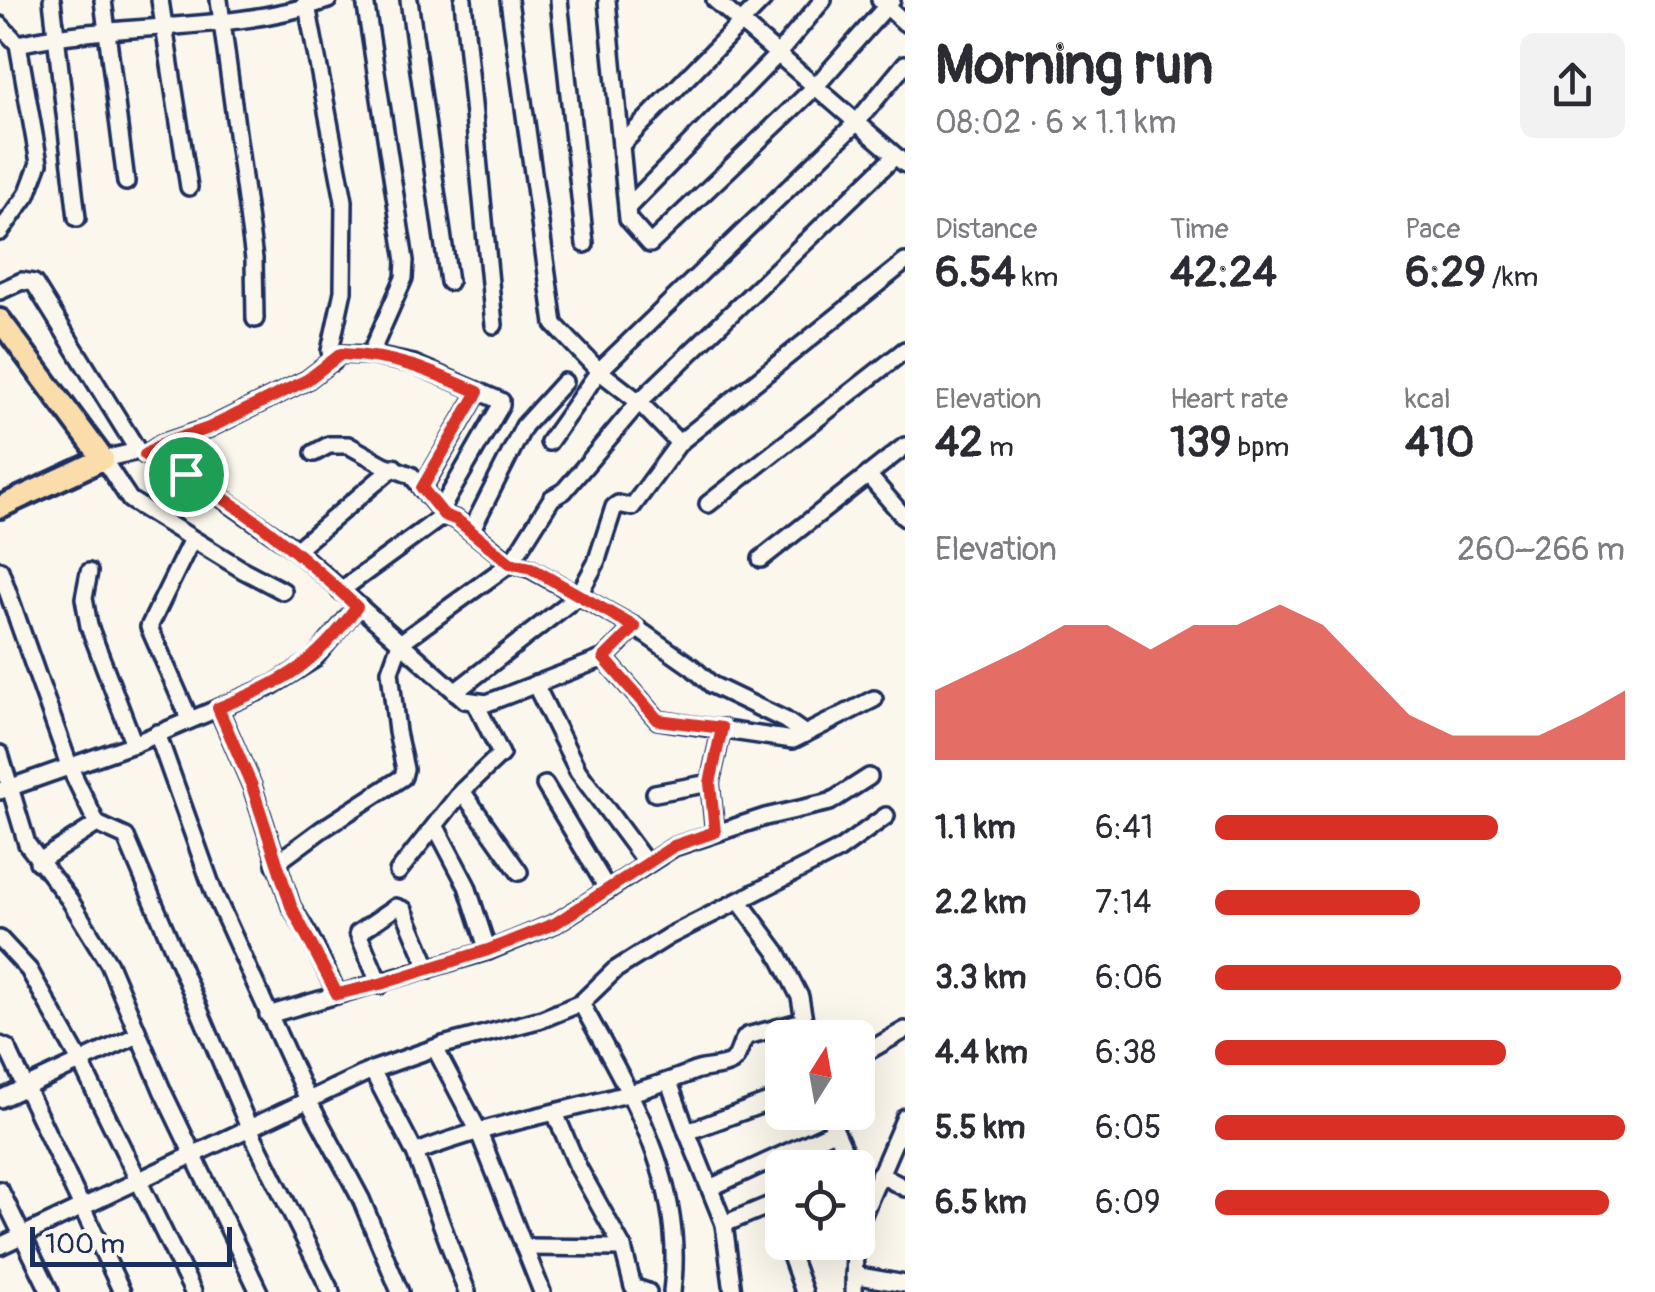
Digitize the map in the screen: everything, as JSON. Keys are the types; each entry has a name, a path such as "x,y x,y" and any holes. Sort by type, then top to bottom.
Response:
{"main road":[{"path":"0,320 103,458 0,507"}],"street":[{"path":"52,0 77,218"},
{"path":"104,0 126,182"},
{"path":"160,0 189,187"},
{"path":"219,0 254,259 255,319"},
{"path":"18,44 56,36 222,21 328,0"},
{"path":"365,0 404,260 404,278 370,355"},
{"path":"409,0 450,282"},
{"path":"462,0 494,325"},
{"path":"509,0 554,324 599,371 639,402 679,443"},
{"path":"559,0 585,244"},
{"path":"607,0 628,219 650,244 815,87 886,2 905,23"},
{"path":"275,864 403,777 390,671 400,643 510,563 552,498 564,491 639,402 900,160 715,0"},
{"path":"621,144 763,0"},
{"path":"627,208 777,54 823,0"},
{"path":"306,4 344,201 343,291 330,351 333,362"},
{"path":"0,25 18,44 39,163 27,194 0,232"},
{"path":"548,442 599,371 856,123 905,64"},
{"path":"455,692 578,596 596,562 614,507 632,507 679,443 905,262"},
{"path":"0,291 22,281 34,284 142,453 186,474 296,550 465,700 488,703 604,658 635,627"},
{"path":"708,504 905,350"},
{"path":"283,591 130,500 103,458 142,453 209,428 307,380 341,354 414,364 502,402 442,513 340,590"},
{"path":"471,531 524,426 564,382"},
{"path":"422,488 478,392"},
{"path":"314,452 329,445 348,445 411,475 442,513 510,563 531,568 635,627 712,685 804,734"},
{"path":"761,559 905,446"},
{"path":"296,550 394,467"},
{"path":"868,476 905,518"},
{"path":"190,720 149,627 192,539"},
{"path":"0,570 70,768 97,824 126,837 250,1130 331,1292"},
{"path":"89,572 84,598 89,626 134,744"},
{"path":"6,789 134,744 273,686 312,660 357,607"},
{"path":"604,658 658,720 793,740 874,699"},
{"path":"535,684 578,772 648,864"},
{"path":"398,872 462,791 500,754 476,704"},
{"path":"218,708 252,786 291,906 337,994"},
{"path":"715,832 710,783 722,728"},
{"path":"157,733 214,893 308,1102 360,1200 400,1292"},
{"path":"0,754 6,789 27,844 69,899 109,964 138,1035 259,1292"},
{"path":"268,1015 488,950 556,923 674,846 830,802 869,777"},
{"path":"655,793 710,783"},
{"path":"545,784 608,890"},
{"path":"462,791 519,872"},
{"path":"0,1246 372,1070 542,1019 581,1003 628,961 669,936 839,850 886,816"},
{"path":"38,862 97,824"},
{"path":"436,827 466,886 488,950"},
{"path":"740,902 777,952 800,998 804,1020"},
{"path":"380,984 358,933 396,907 404,910 429,969"},
{"path":"0,939 29,970 80,1061 193,1292"},
{"path":"0,964 13,952"},
{"path":"581,1003 654,1147 671,1204 675,1264 672,1292"},
{"path":"875,1048 905,1030"},
{"path":"415,1153 478,1130 630,1094 706,1067 730,1063 747,1036 765,1031"},
{"path":"0,1100 138,1035"},
{"path":"0,1045 7,1048 122,1292"},
{"path":"435,1048 478,1130 542,1292"},
{"path":"372,1070 415,1153 467,1292"},
{"path":"669,1082 724,1224 732,1292"},
{"path":"687,1132 765,1103"},
{"path":"555,1113 578,1167 623,1248 634,1287 648,1292"},
{"path":"875,1184 905,1117"},
{"path":"712,1187 834,1131 843,1150"},
{"path":"879,1174 905,1188"},
{"path":"0,1190 50,1292"},
{"path":"724,1224 765,1207"},
{"path":"524,1247 623,1248"},
{"path":"792,1260 804,1292"},
{"path":"854,1260 854,1292"},
{"path":"854,1275 905,1284"}],"route":[{"path":"341,354 414,364 478,392 422,488 444,515 457,520 510,563 531,568 635,627 604,658 658,720 722,728 710,783 715,832 674,846 556,923 488,950 337,994 291,906 252,786 218,708 273,686 312,660 357,607 296,550 186,474 145,455 307,380 341,354"}]}
